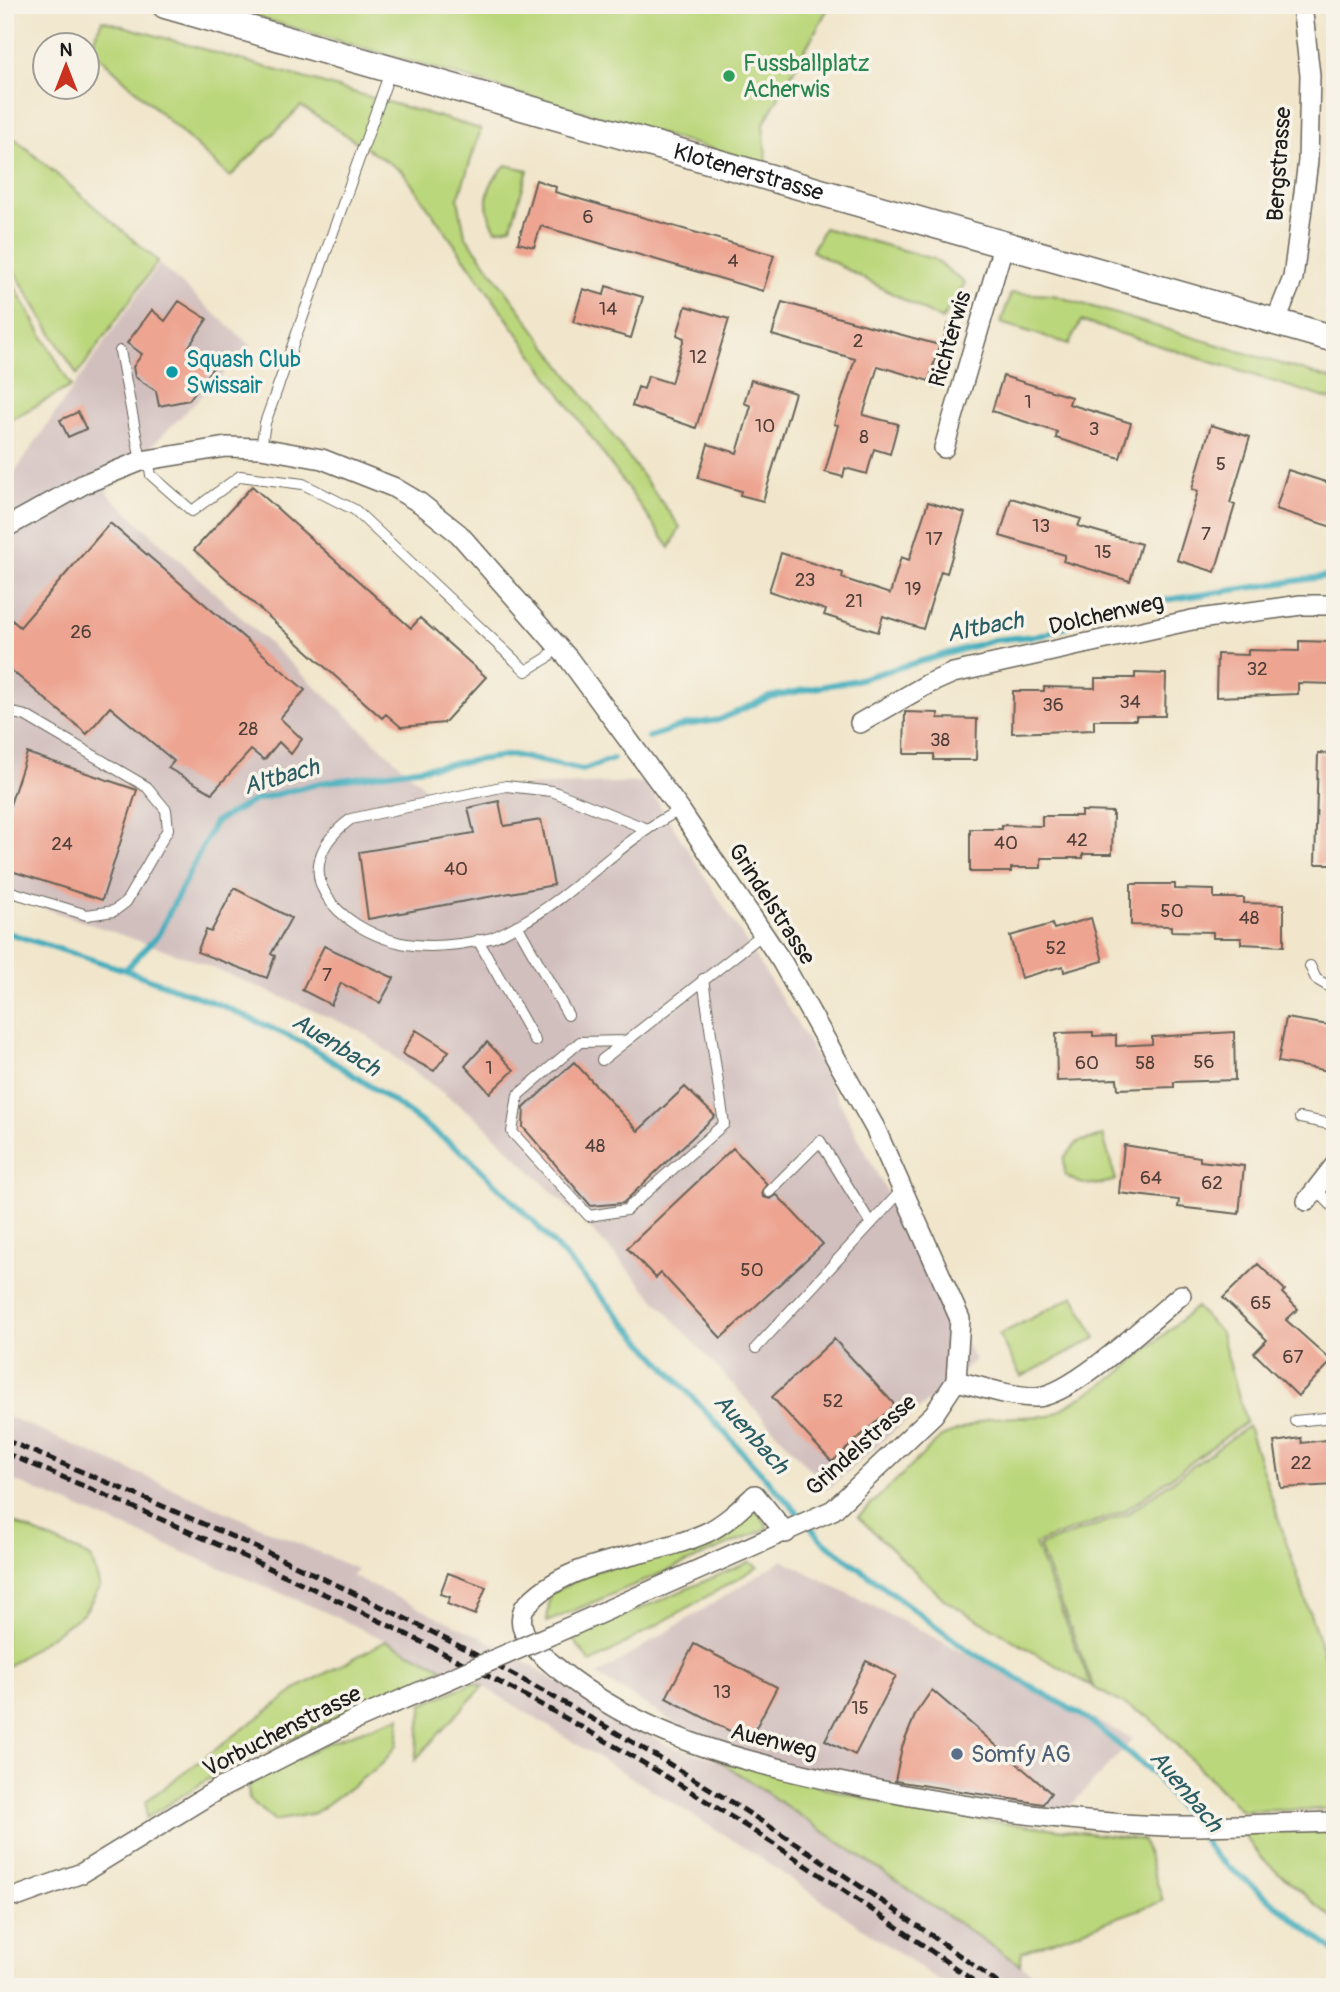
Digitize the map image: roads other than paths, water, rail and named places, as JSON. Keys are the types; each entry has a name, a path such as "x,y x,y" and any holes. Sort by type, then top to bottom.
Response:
{"main road":[{"name":"Klotenerstrasse","path":"165,5 1335,339"}],"street":[{"name":"Bergstrasse","path":"1275,323 1293,278 1308,161 1310,75 1302,5"},
{"name":"Richterwis","path":"944,448 1004,243"},
{"name":"Grindelstrasse","path":"5,528 84,484 144,461 200,449 261,448 333,462 393,487 420,503 459,534 558,646 680,810 764,933 832,1047 903,1189 960,1319 956,1381 934,1414 833,1510 576,1624"},
{"name":"Dolchenweg","path":"860,723 928,684 953,673 1192,620 1301,605 1335,605"},
{"path":"1312,1195 1335,1164"},
{"path":"956,1381 1021,1395 1052,1394 1074,1382 1181,1295"},
{"name":"Auenweg","path":"792,1530 755,1495 710,1531 585,1569 546,1587 522,1613 527,1638 582,1688 655,1729 696,1747 780,1769 927,1799 1061,1818 1168,1826 1335,1822"},
{"name":"Vorbuchenstrasse","path":"19,1896 82,1873 217,1790 282,1754 576,1624"}],"lane":[{"path":"261,448 265,423 390,71"},
{"path":"936,383 952,328"},
{"path":"120,351 144,461 151,475 192,511 240,476 303,484 355,510 526,671 547,658 558,646"},
{"path":"5,711 26,716 147,787 166,810 168,829 126,902 114,911 87,915 5,890"},
{"path":"647,829 552,791 506,786 351,819 331,834 319,855 320,883 335,908 368,933 403,943 440,946 494,937 579,886 647,829 680,810"},
{"path":"517,925 568,1015"},
{"path":"602,1060 764,933"},
{"path":"478,940 535,1041"},
{"path":"1310,966 1316,979 1335,990"},
{"path":"626,1041 580,1042 518,1095 512,1132 589,1216 626,1210 724,1124 703,979"},
{"path":"1300,1118 1335,1125"},
{"path":"769,1192 820,1141 870,1224"},
{"path":"756,1348 903,1189"},
{"path":"1312,1195 1335,1209"},
{"path":"1295,1421 1335,1417"}],"waterway":[{"name":"Altbach","path":"649,737 685,725 719,720 769,697 856,680 994,640 1043,635 1111,608 1335,575"},
{"name":"Altbach","path":"125,970 158,935 215,822 255,800 320,783 512,755 583,770 613,759"},
{"name":"Auenbach","path":"5,932 125,970 223,1006 306,1044 388,1098 465,1154 530,1218 823,1541 966,1649 1088,1719 1155,1775 1189,1821"},
{"name":"Auenbach","path":"1196,1830 1215,1856 1335,1952"}],"railway":[{"path":"5,1440 291,1564 404,1618 530,1684 669,1764 805,1849 1003,1987"},
{"path":"5,1453 146,1513 354,1608 558,1714 667,1777 774,1844 982,1987"}],"place":[{"name":"Fussballplatz Acherwis","path":"729,76"},
{"name":"Squash Club Swissair","path":"172,372"},
{"name":"Somfy AG","path":"957,1754"}]}
